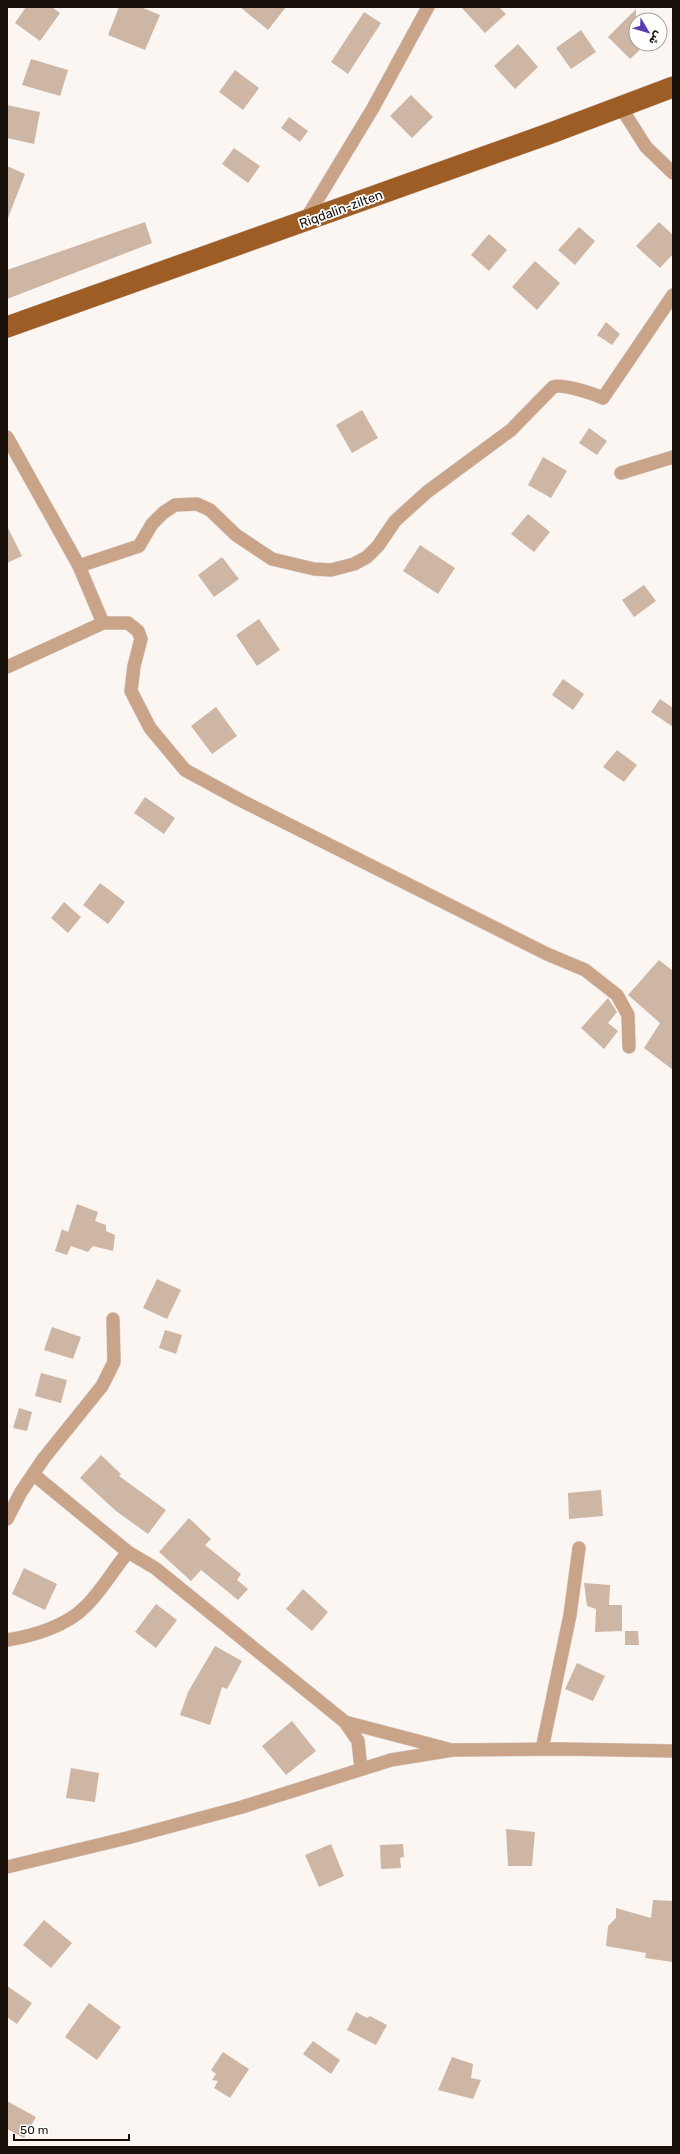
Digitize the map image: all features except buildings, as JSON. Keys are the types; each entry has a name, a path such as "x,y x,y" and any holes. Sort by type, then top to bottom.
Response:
{"main road":[{"name":"Riqdalin-zilten","path":"7,327 304,222 673,87"}],"street":[{"path":"304,222 373,108 428,7"},
{"path":"620,106 646,147 673,174"},
{"path":"79,566 139,546 152,524 163,513 175,505 197,504 210,510 236,535 272,559 314,569 331,570 354,564 367,557 378,546 395,521 411,506 511,430 553,387 559,385 577,391 586,391 604,398 673,295"},
{"path":"7,437 79,566 103,623"},
{"path":"621,473 673,457"},
{"path":"7,667 103,623 128,623 138,631 141,639 134,666 131,691 150,728 185,770 242,801 547,954 586,970 617,995 628,1015 629,1047"},
{"path":"7,1519 44,1458 102,1386 114,1362 113,1319"},
{"path":"33,1474 128,1552 155,1568 345,1722 358,1741 361,1769"},
{"path":"542,1749 570,1616 580,1548"},
{"path":"7,1640 25,1637 64,1622 86,1607 128,1552"},
{"path":"345,1722 453,1750"},
{"path":"7,1867 127,1838 242,1807 391,1760 453,1750 542,1749 673,1751"}]}
